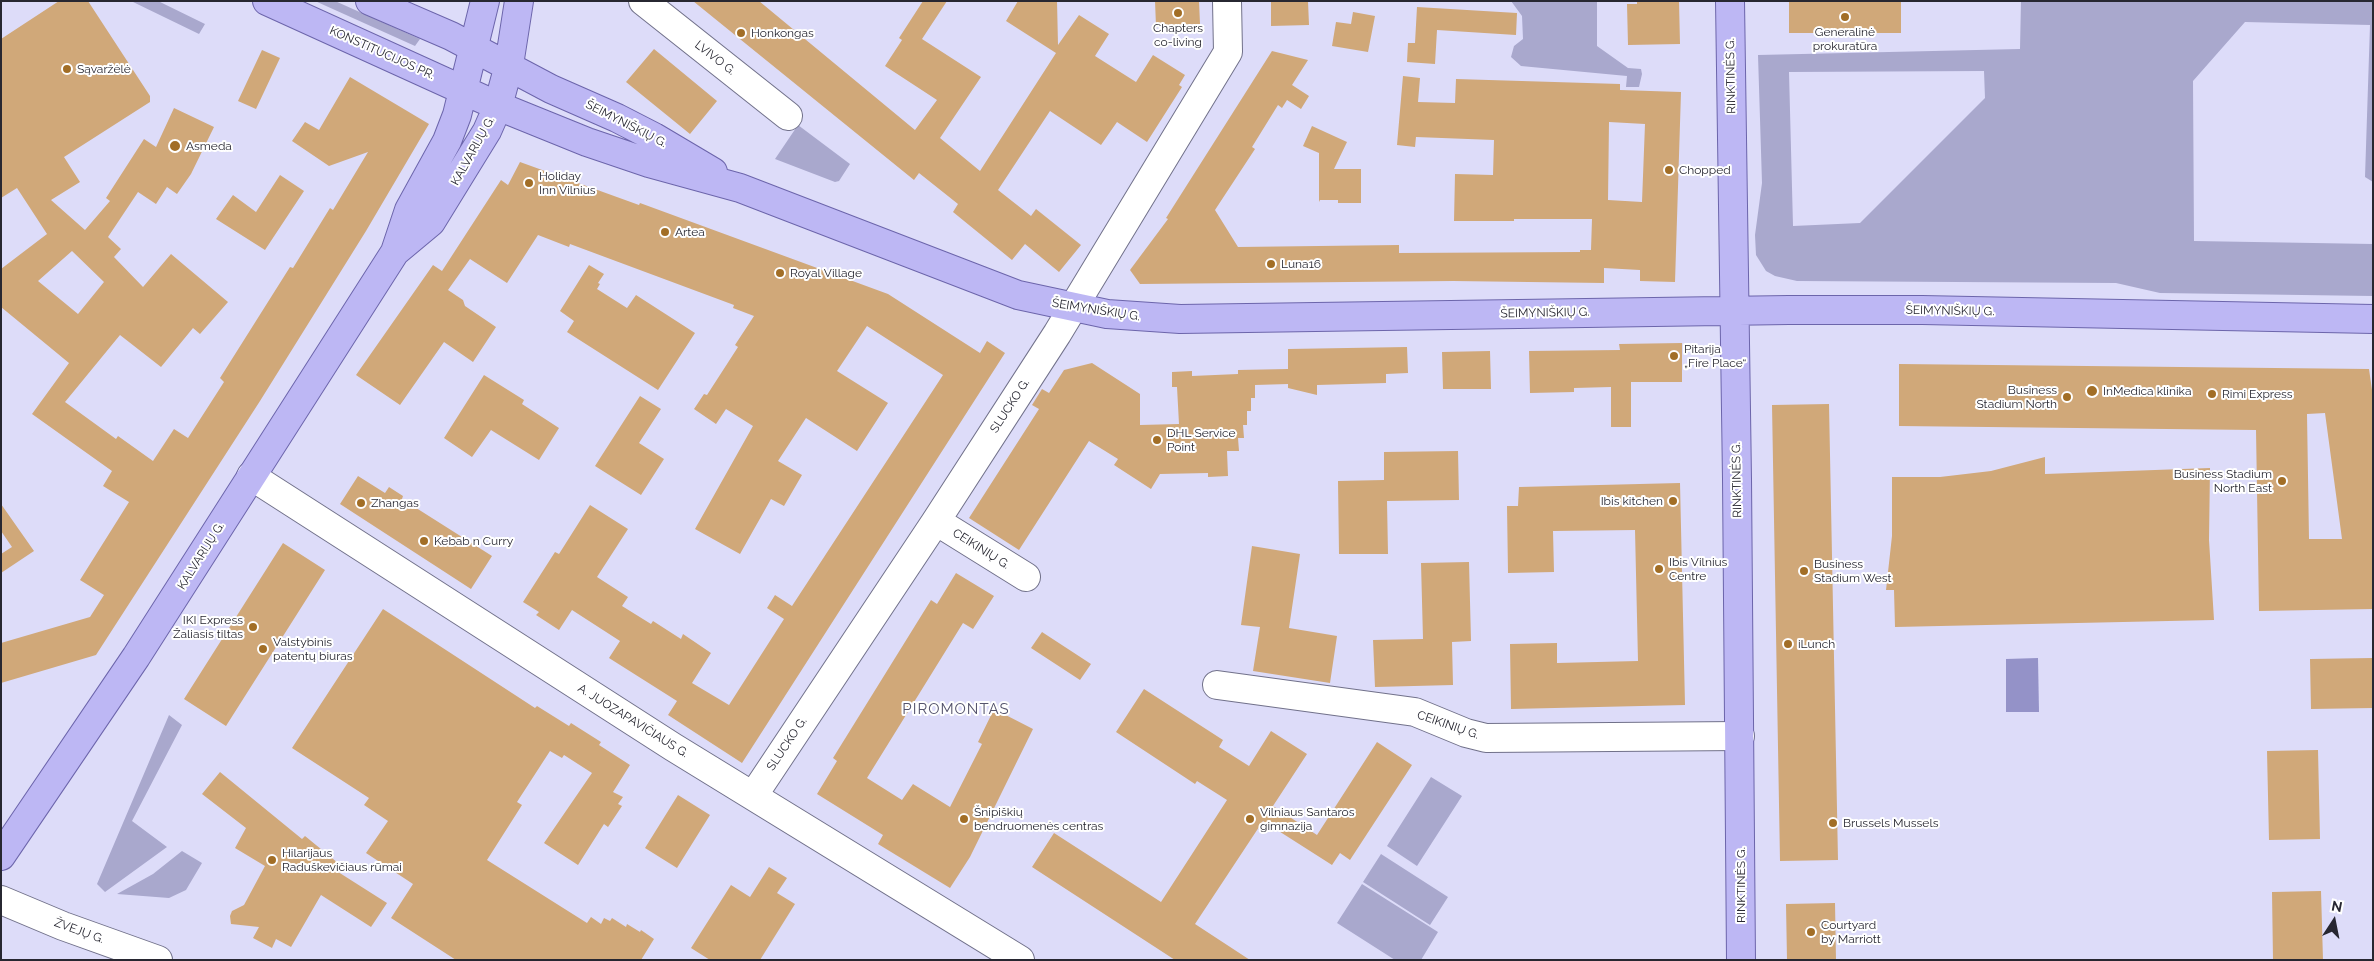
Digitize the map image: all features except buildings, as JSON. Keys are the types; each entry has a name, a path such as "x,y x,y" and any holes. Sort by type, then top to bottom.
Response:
{"main road":[{"name":"KONSTITUCIJOS PR.","path":"266,1 498,106"},
{"path":"370,1 509,65"},
{"name":"KALVARIJŲ G.","path":"1,856 136,657 396,252 409,210 446,141 464,91 485,1"},
{"name":"KALVARIJŲ G.","path":"396,252 432,222 474,155 498,106 509,65 519,1"},
{"name":"RINKTINĖS G.","path":"1730,1 1740,736 1741,960"},
{"name":"ŠEIMYNIŠKIŲ G.","path":"509,65 654,137 740,188"},
{"name":"ŠEIMYNIŠKIŲ G.","path":"498,106 536,122 649,163 740,188 1018,295 1073,308 1125,316 1180,319 1922,310 2373,319"}],"street":[{"name":"LVIVO G.","path":"643,1 788,116"},
{"name":"SLUCKO G.","path":"752,796 936,521 1073,308 1228,52 1227,1"},
{"name":"A. JUOZAPAVIČIAUS G.","path":"251,476 482,626 752,796 1020,960"},
{"name":"CEIKINIŲ G.","path":"936,521 1026,577"},
{"name":"CEIKINIŲ G.","path":"1217,685 1415,712 1466,733 1486,738 1740,736"},
{"name":"ŽVEJŲ G.","path":"1,900 63,926 158,960"}],"shaded area":[{"path":"131,1 158,1 205,24 199,34"},
{"path":"315,1 335,1 420,39 415,46"},
{"path":"1511,1 1597,1 1597,46 1628,68 1641,69 1642,74 1639,87 1626,87 1627,76 1521,66 1511,57 1514,46 1523,39 1522,16"},
{"path":"2021,1 2373,1 2373,182 2365,177 2370,25 2245,22 2193,81 2194,241 2373,244 2373,296 2160,293 2116,283 1797,281 1775,276 1766,271 1756,255 1755,235 1762,183 1758,55 2020,49","holes":["1984,71 1985,98 1860,223 1793,226 1789,72"]},
{"path":"798,125 850,164 839,181 835,182 775,159"},
{"path":"2038,658 2039,712 2006,712 2006,659"},
{"path":"169,715 182,725 132,821 167,847 105,892 97,884"},
{"path":"1431,777 1462,796 1417,866 1387,846"},
{"path":"182,851 202,863 186,890 169,898 117,894 153,874"},
{"path":"1381,854 1448,897 1430,925 1363,882"},
{"path":"1362,884 1438,932 1421,960 1395,960 1337,923"}],"place":[{"name":"Chapters co-living","path":"1178,13"},
{"name":"Generalinė prokuratūra","path":"1845,17"},
{"name":"Honkongas","path":"741,33"},
{"name":"Sąvaržėlė","path":"67,69"},
{"name":"Asmeda","path":"175,146"},
{"name":"Chopped","path":"1669,170"},
{"name":"Holiday Inn Vilnius","path":"529,183"},
{"name":"Artea","path":"665,232"},
{"name":"Luna16","path":"1271,264"},
{"name":"Royal Village","path":"780,273"},
{"name":"Pitarija „Fire Place“","path":"1674,356"},
{"name":"InMedica klinika","path":"2092,391"},
{"name":"Rimi Express","path":"2212,394"},
{"name":"Business Stadium North","path":"2067,397"},
{"name":"DHL Service Point","path":"1157,440"},
{"name":"Business Stadium North East","path":"2282,481"},
{"name":"Ibis kitchen","path":"1673,501"},
{"name":"Zhangas","path":"361,503"},
{"name":"Kebab n Curry","path":"424,541"},
{"name":"Ibis Vilnius Centre","path":"1659,569"},
{"name":"Business Stadium West","path":"1804,571"},
{"name":"IKI Express Žaliasis tiltas","path":"253,627"},
{"name":"iLunch","path":"1788,644"},
{"name":"Valstybinis patentų biuras","path":"263,649"},
{"name":"Šnipiškių bendruomenės centras","path":"964,819"},
{"name":"Vilniaus Santaros gimnazija","path":"1250,819"},
{"name":"Brussels Mussels","path":"1833,823"},
{"name":"Hilarijaus Raduškevičiaus rūmai","path":"272,860"},
{"name":"Courtyard by Marriott","path":"1811,932"}],"district":[{"name":"PIROMONTAS","path":"956,709"}]}
